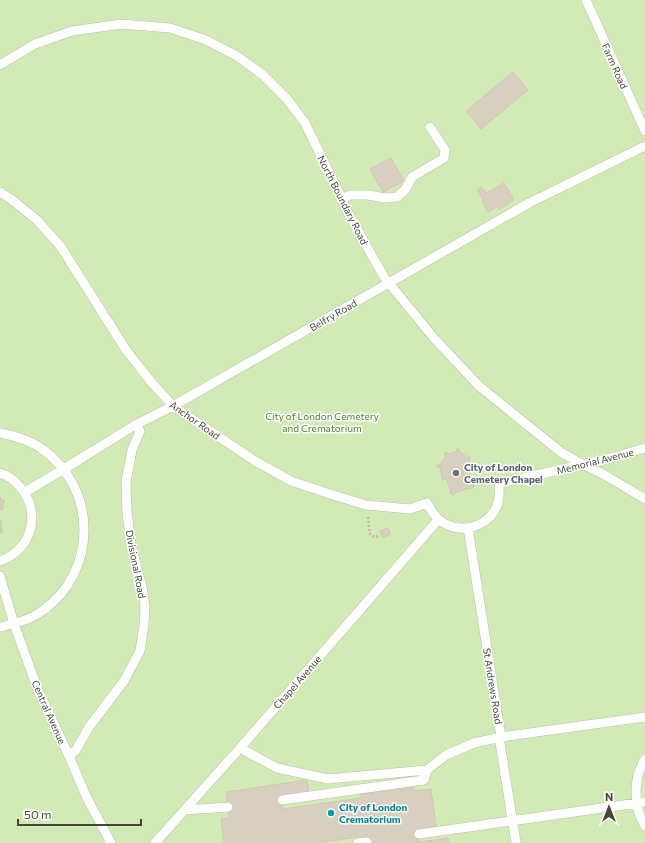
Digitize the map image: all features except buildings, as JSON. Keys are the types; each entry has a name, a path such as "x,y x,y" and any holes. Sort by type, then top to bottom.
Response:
{"lane":[{"name":"Farm Road","path":"586,0 645,131"},
{"name":"North Boundary Road","path":"0,65 35,44 72,31 121,24 170,28 206,40 237,56 263,74 287,99 305,123 348,213 384,276 433,337 479,386 562,453 603,474 645,499"},
{"path":"342,199 350,195 368,195 385,198 397,197 405,190 412,177 444,158 445,150 430,127"},
{"name":"Belfry Road","path":"25,492 64,470 136,424 173,406 529,203 645,146"},
{"name":"Anchor Road","path":"0,192 37,220 61,247 126,350 152,383 173,406 255,461 291,481 366,505 410,509 427,503 438,520"},
{"name":"Divisional Road","path":"69,756 76,750 89,727 124,681 140,651 145,607 142,586 131,545 127,512 126,482 132,450 140,431 136,424"},
{"path":"0,433 28,441 42,449 64,470 74,484 80,499 84,514 85,530 84,546 74,576 55,601 43,611 29,619 0,627"},
{"name":"Memorial Avenue","path":"468,528 478,525 486,520 493,512 498,503 498,483 645,448"},
{"path":"0,473 15,481 25,492 31,505 32,520 29,534 21,547 10,557 0,561"},
{"path":"438,520 447,525 458,528 468,528"},
{"name":"Chapel Avenue","path":"156,843 438,520"},
{"name":"St Andrews Road","path":"468,528 516,843"},
{"name":"Central Avenue","path":"0,576 14,624 38,690 87,798 111,843"},
{"path":"282,800 424,780 427,770 446,754 474,743 501,737 645,717"},
{"path":"240,748 277,768 328,779 427,770"},
{"path":"645,759 636,783 641,802 642,821 645,826"},
{"path":"419,834 641,802"},
{"path":"185,810 228,807"}],"path":[{"path":"366,505 370,534 374,537 380,536"}],"green space":[{"name":"City of London Cemetery and Crematorium","path":"0,0 645,0 645,843 0,843"}],"place":[{"name":"City of London Cemetery Chapel","path":"456,473"},
{"name":"City of London Crematorium","path":"331,813"}]}
